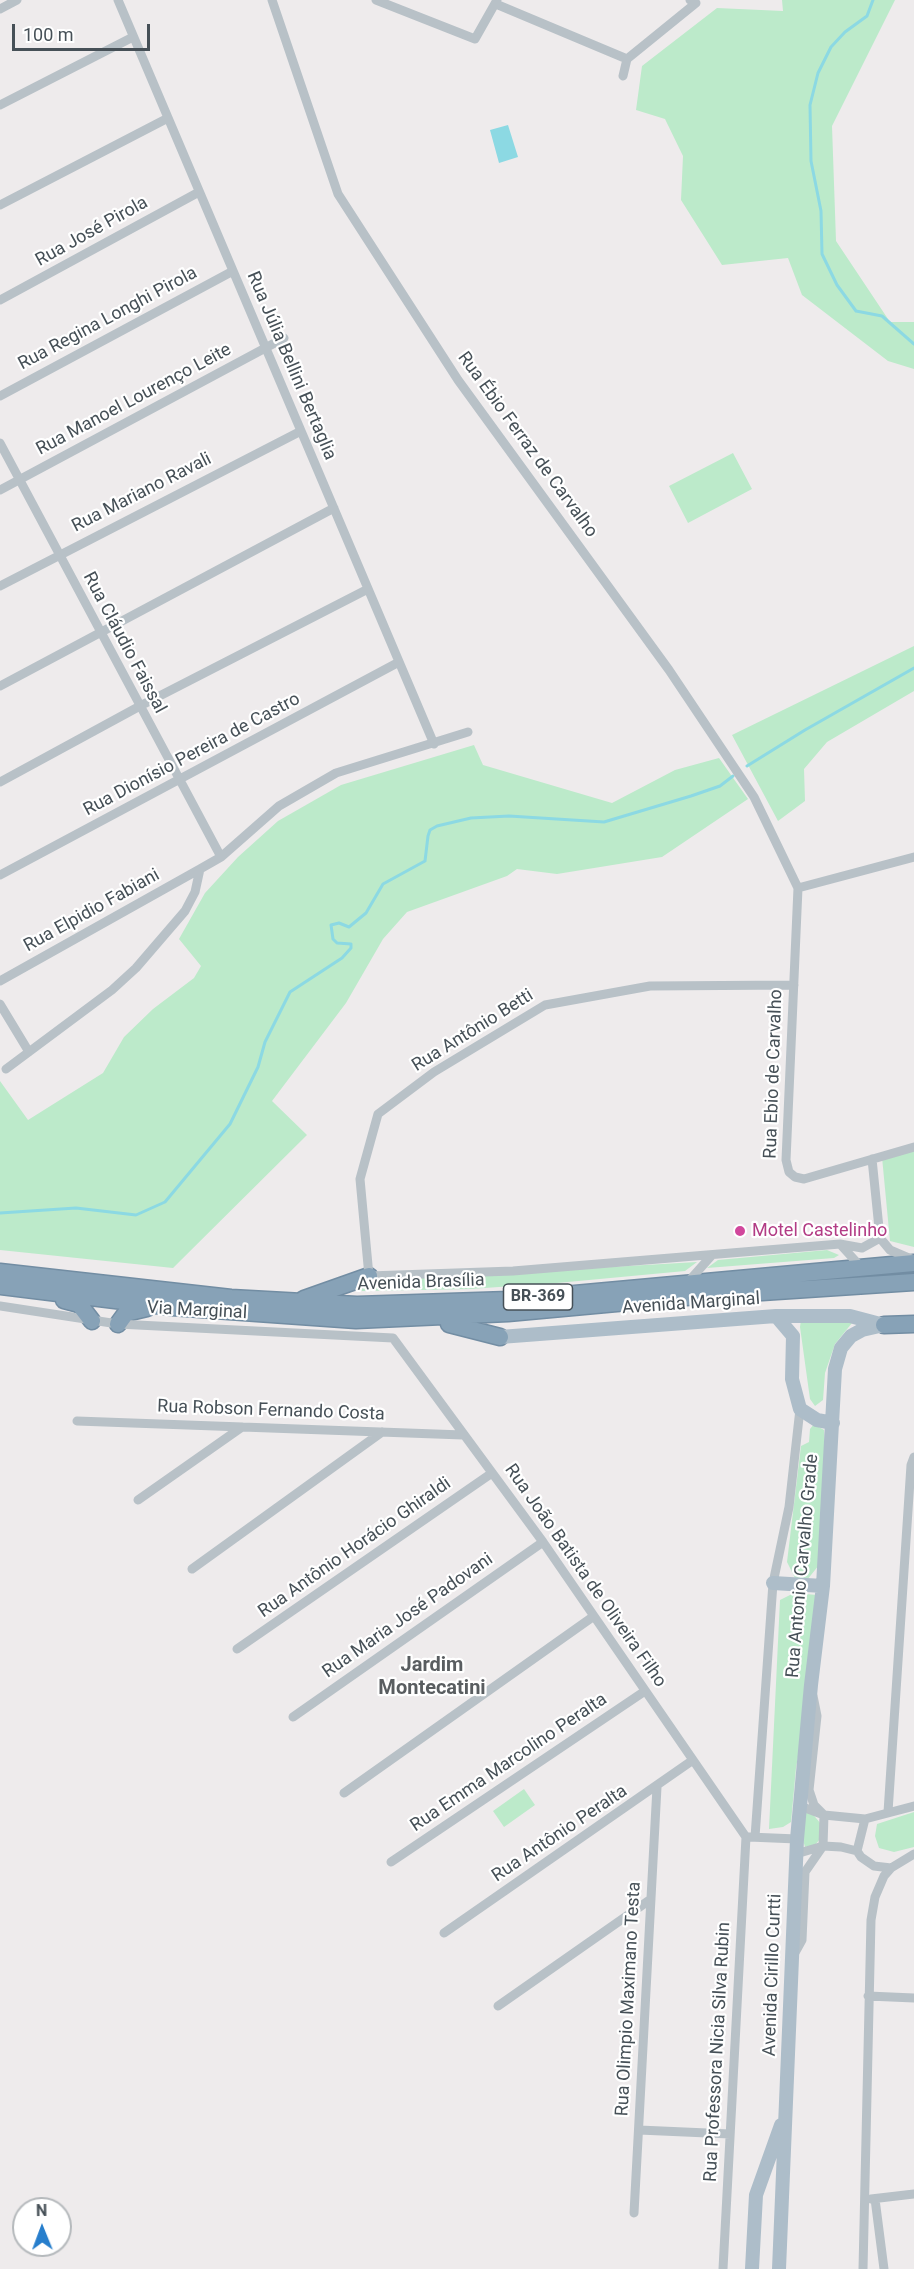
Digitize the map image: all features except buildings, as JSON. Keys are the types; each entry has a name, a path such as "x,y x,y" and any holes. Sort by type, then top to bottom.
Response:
{"highway":[{"name":"Avenida Brasília","path":"0,1272 231,1298 357,1305 462,1302 686,1284 914,1261"},
{"path":"296,1302 369,1276"},
{"name":"Avenida Brasília","path":"0,1286 172,1307 356,1320 416,1318 914,1282"},
{"path":"25,1289 79,1304 92,1321"},
{"path":"118,1324 126,1313 135,1309 172,1307"},
{"path":"416,1318 467,1326 500,1337"},
{"path":"884,1325 914,1324"}],"main road":[{"name":"Avenida Marginal","path":"500,1337 776,1316 850,1316 873,1320 884,1325"},
{"path":"776,1316 793,1336 792,1379 800,1409 817,1420 833,1423"},
{"name":"Rua Antonio Carvalho Grade","path":"797,1839 811,1685 823,1586 835,1369 841,1348 851,1336 862,1330 884,1325"},
{"path":"773,1583 823,1586"},
{"name":"Avenida Cirillo Curtti","path":"779,2269 797,1839"},
{"name":"Avenida Cirillo Curtti","path":"752,2269 756,2195 786,2112"}],"street":[{"path":"0,9 17,0"},
{"name":"Rua Júlia Bellini Bertaglia","path":"118,0 366,590 434,744"},
{"name":"Rua Ébio Ferraz de Carvalho","path":"272,0 338,194 458,380 669,670 747,787 798,888"},
{"path":"376,0 475,39 496,2 627,59"},
{"path":"623,76 627,59 693,1"},
{"path":"0,105 134,37"},
{"path":"0,205 168,118"},
{"name":"Rua José Pirola","path":"0,300 199,192"},
{"name":"Rua Regina Longhi Pirola","path":"0,396 233,271"},
{"name":"Rua Manoel Lourenço Leite","path":"0,490 284,338"},
{"name":"Rua Mariano Ravali","path":"0,586 301,431"},
{"name":"Rua Cláudio Faissal","path":"0,443 221,857"},
{"path":"0,686 333,508"},
{"path":"0,782 140,706 366,590"},
{"name":"Rua Dionísio Pereira de Castro","path":"0,875 399,662"},
{"name":"Rua Elpidio Fabiani","path":"0,981 221,857 279,806 316,783 344,770 468,732"},
{"path":"798,888 914,856"},
{"path":"6,1069 112,990 148,956 185,911 195,892 200,869"},
{"name":"Rua Ebio de Carvalho","path":"798,888 787,1168 791,1175 804,1179 872,1159"},
{"name":"Rua Antônio Betti","path":"369,1276 360,1179 378,1114 434,1072 545,1005 650,986 794,984"},
{"path":"0,1004 29,1052"},
{"path":"914,1147 872,1159 880,1238 893,1252 914,1261"},
{"path":"369,1276 513,1270 840,1244 862,1248 880,1238"},
{"path":"840,1244 860,1266"},
{"path":"686,1284 712,1255"},
{"name":"Via Marginal","path":"0,1306 118,1324 393,1338"},
{"name":"Rua João Batista de Oliveira Filho","path":"393,1338 543,1542 693,1761 750,1837"},
{"name":"Rua Professora Nicia Silva Rubin","path":"723,2269 750,1837 773,1583 789,1507 800,1409"},
{"name":"Rua Robson Fernando Costa","path":"77,1421 463,1435"},
{"path":"138,1500 243,1427"},
{"path":"192,1569 382,1432"},
{"path":"888,1812 911,1537 911,1465 914,1457"},
{"name":"Rua Antônio Horácio Ghiraldi","path":"237,1649 492,1473"},
{"name":"Rua Maria José Padovani","path":"293,1717 543,1542"},
{"path":"344,1793 594,1616"},
{"path":"791,1960 802,1940 805,1872 811,1861 821,1853 823,1846 824,1815 814,1805 809,1790 817,1716 811,1685"},
{"name":"Rua Emma Marcolino Peralta","path":"391,1862 645,1691"},
{"name":"Rua Antônio Peralta","path":"444,1933 693,1761"},
{"name":"Rua Olimpio Maximano Testa","path":"634,2213 657,1787"},
{"path":"800,1806 824,1815 865,1819 914,1806"},
{"path":"865,1819 857,1851 861,1857 874,1866 891,1868"},
{"path":"750,1837 797,1839"},
{"path":"796,1854 823,1846 857,1851"},
{"path":"863,2269 871,2199 867,1996 872,1907 879,1885 891,1868 914,1854"},
{"path":"498,2006 651,1899"},
{"path":"867,1996 914,1998"},
{"path":"639,2130 730,2134"},
{"path":"871,2199 914,2194"},
{"path":"871,2199 884,2269"}],"green space":[{"path":"782,0 895,0 832,126 836,241 890,322 914,322 914,369 888,361 802,295 788,258 722,265 681,200 683,156 665,119 636,110 642,66 717,8 783,11"},
{"path":"733,453 752,489 688,523 669,486"},
{"path":"914,646 914,691 827,742 804,769 805,801 778,821 732,735"},
{"path":"474,745 483,765 612,803 675,770 719,758 748,799 662,857 557,874 517,869 507,876 407,912 383,939 346,1003 272,1101 307,1135 173,1268 0,1250 0,1081 28,1120 103,1073 124,1037 153,1009 194,978 201,966 179,939 205,893 238,857 278,821 341,785"},
{"path":"914,1148 914,1247 890,1241 882,1157"},
{"path":"827,1250 839,1255 834,1258 707,1268 718,1260"},
{"path":"697,1262 685,1271 557,1283 470,1289 362,1291 355,1288 387,1280"},
{"path":"801,1320 852,1323 835,1344 825,1373 823,1400 815,1406 810,1399"},
{"path":"814,1424 824,1430 826,1474 819,1565 807,1580 795,1578 787,1562 801,1446 809,1442 810,1429"},
{"path":"794,1593 817,1595 811,1685 796,1768 791,1822 783,1827 769,1829 780,1600"},
{"path":"524,1789 535,1805 504,1827 493,1811"},
{"path":"811,1812 821,1824 820,1839 815,1845 805,1847 803,1840 805,1813"},
{"path":"914,1812 914,1847 894,1852 879,1848 875,1836 877,1824"}],"water":[{"path":"508,125 518,157 499,163 490,130"}],"waterway":[{"path":"873,0 867,16 845,32 831,47 818,73 810,105 811,161 821,211 822,254 837,285 856,311 882,316 914,344"},
{"path":"747,766 914,668"},
{"path":"0,1213 76,1208 136,1215 165,1202 230,1124 258,1067 265,1042 290,992 342,958 351,948 351,944 337,943 333,939 331,925 339,923 349,927 366,913 383,884 425,861 430,830 437,826 471,818 509,816 604,822 720,786 733,776"}],"place":[{"name":"Motel Castelinho","path":"740,1231"}],"district":[{"name":"Jardim Montecatini","path":"432,1678"}]}
